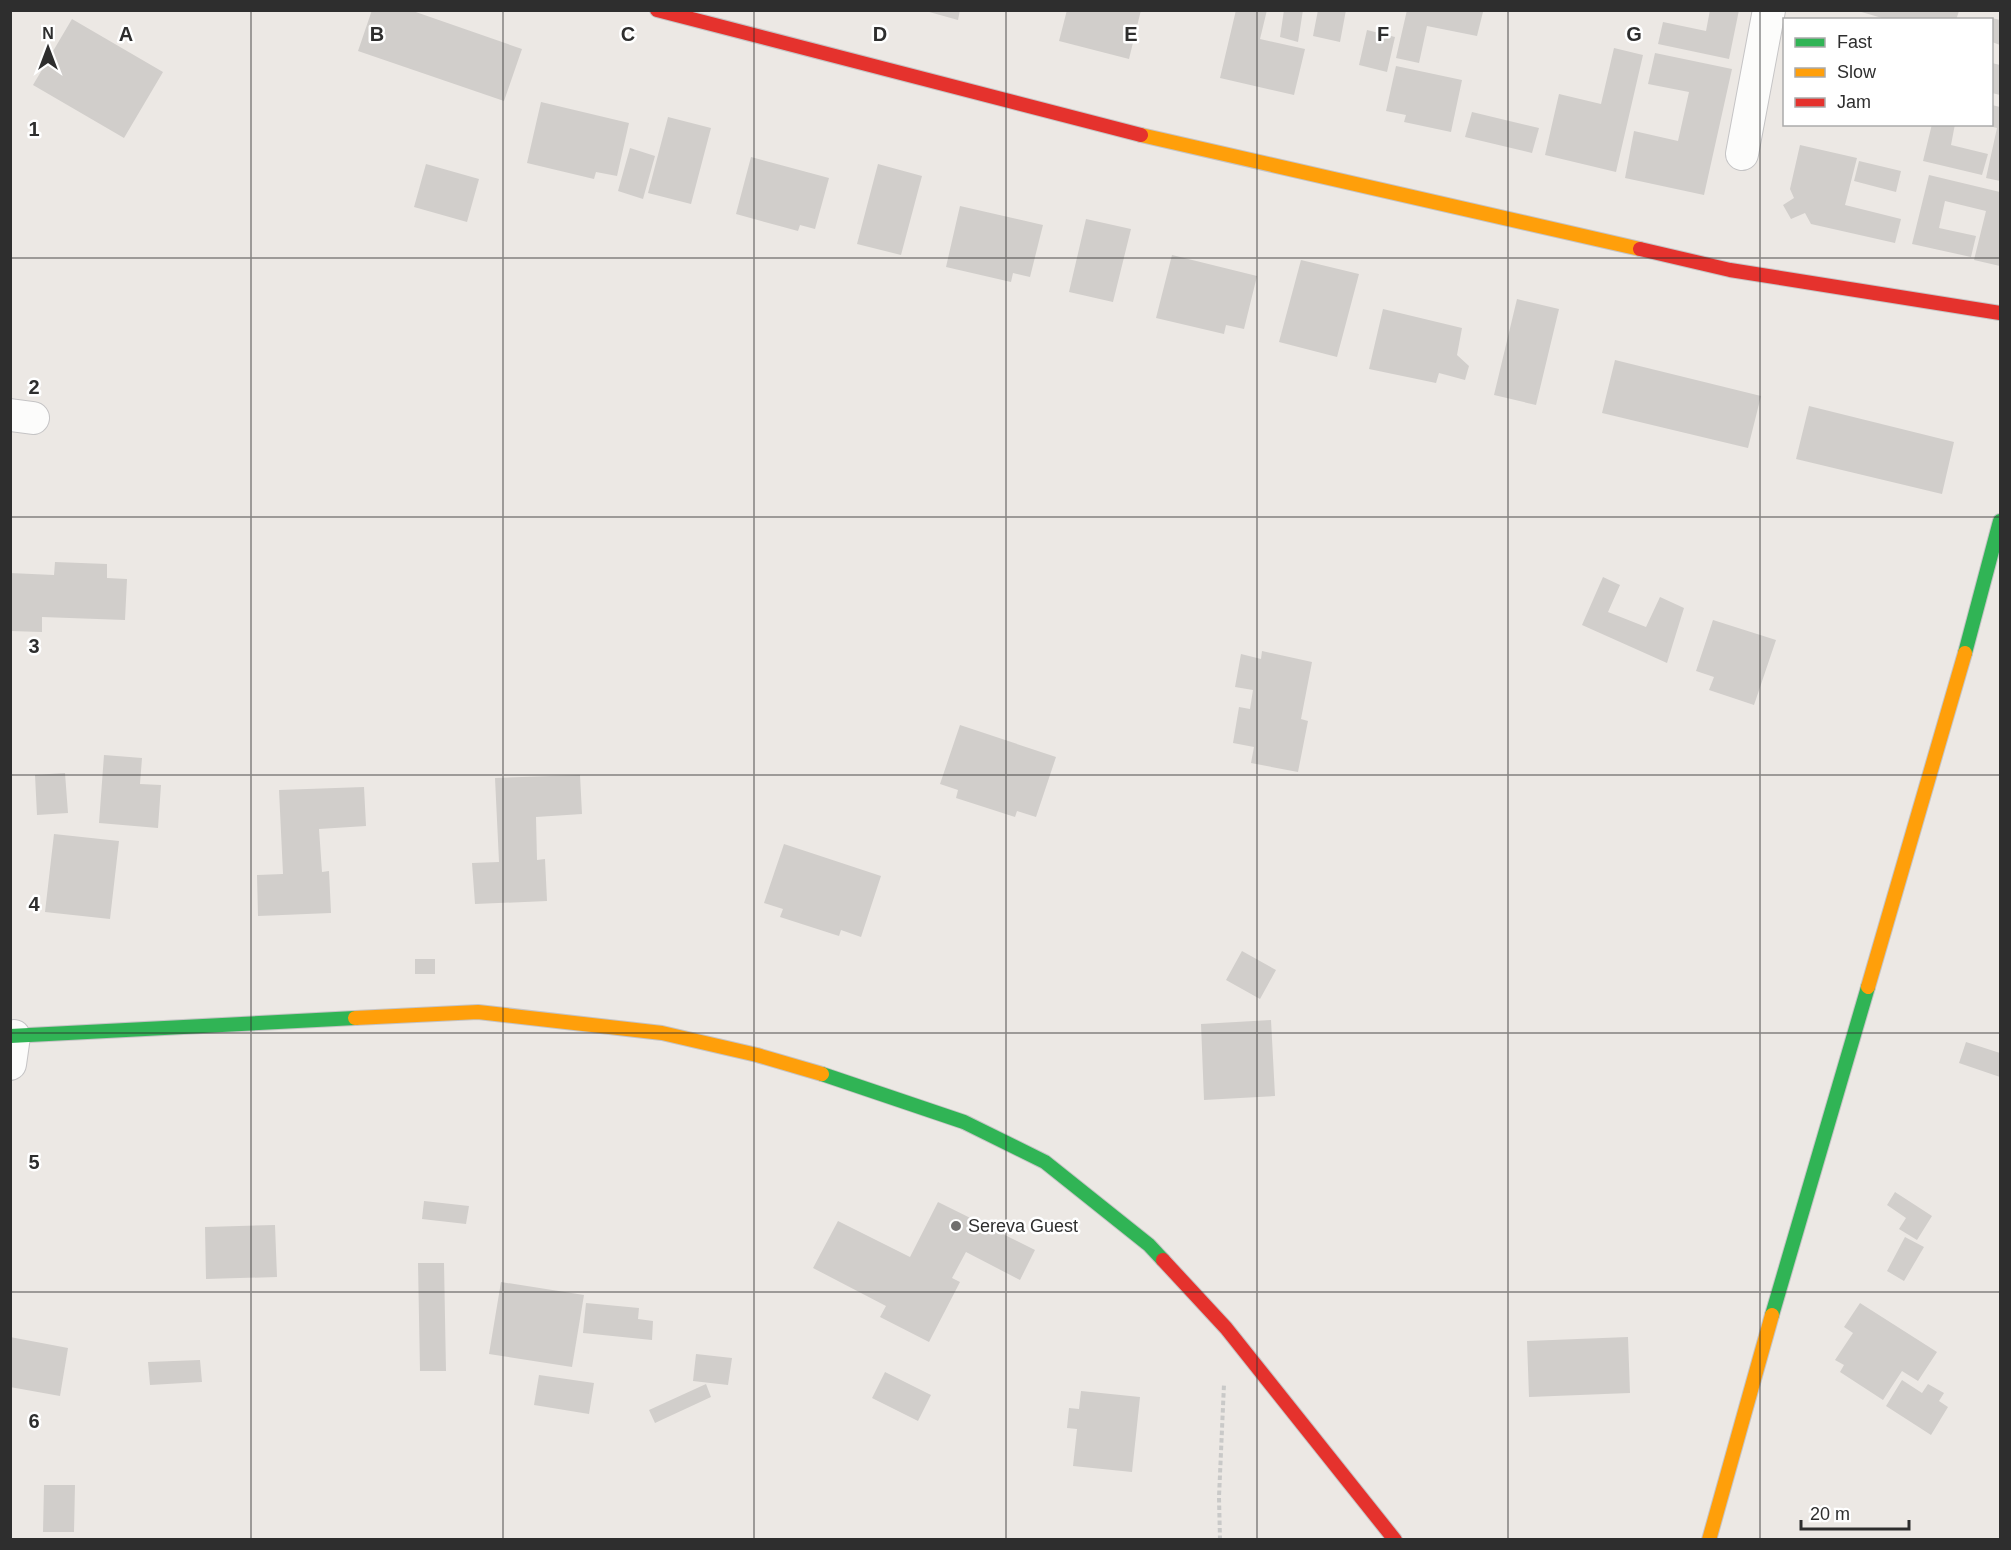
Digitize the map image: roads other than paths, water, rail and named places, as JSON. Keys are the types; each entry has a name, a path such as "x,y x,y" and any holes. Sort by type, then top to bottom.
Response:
{"street":[{"path":"657,10 1125,131 1730,270 2001,313"},
{"path":"1742,154 1769,10"},
{"path":"1709,1539 1733,1447 1962,663 2001,520"},
{"path":"12,1046 478,1012 662,1033 757,1055 863,1086 964,1122 1045,1162 1149,1245 1226,1328 1395,1539"}],"place":[{"name":"Sereva Guest","path":"956,1226"}]}
